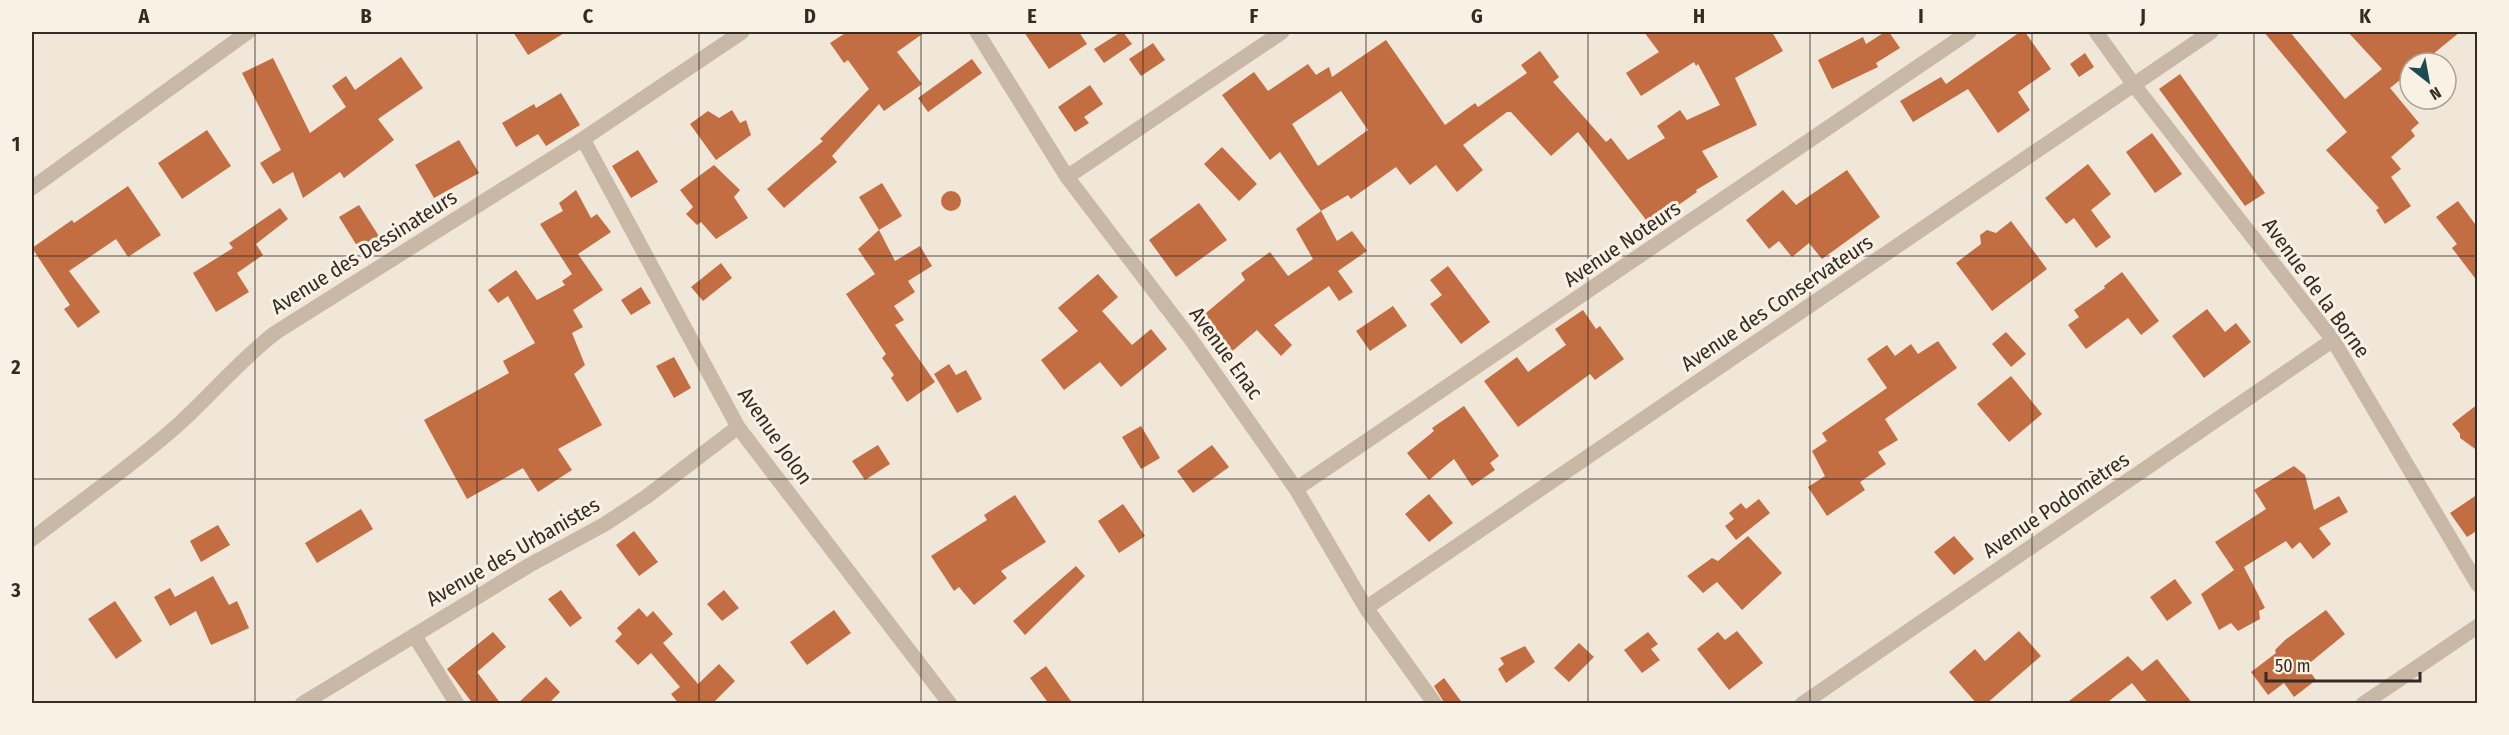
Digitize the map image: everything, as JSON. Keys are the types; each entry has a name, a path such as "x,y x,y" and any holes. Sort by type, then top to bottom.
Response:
{"street":[{"path":"32,188 248,32"},
{"name":"Avenue des Dessinateurs","path":"32,539 159,441 223,382 248,354 274,333 583,139 742,32"},
{"name":"Avenue Enac","path":"977,32 1067,177 1190,338 1296,489 1366,608 1435,704"},
{"path":"1067,177 1282,32"},
{"name":"Avenue Noteurs","path":"1296,489 1969,32"},
{"name":"Avenue de la Borne","path":"2096,32 2333,340 2478,585"},
{"name":"Avenue des Conservateurs","path":"1366,608 2211,32"},
{"name":"Avenue Jolon","path":"583,139 738,427 948,703"},
{"name":"Avenue Podomètres","path":"1802,704 2333,340"},
{"name":"Avenue des Urbanistes","path":"302,704 528,566 613,518 738,427"},
{"path":"2363,704 2478,626"},
{"path":"414,635 457,704"}],"building":[{"path":"513,32 566,32 528,55"},
{"path":"847,32 925,32 897,52 922,84 884,111 879,104 832,156 837,162 784,208 767,189 823,141 820,139 869,89 848,60 844,63 830,43"},
{"path":"1024,32 1079,32 1087,44 1049,69"},
{"path":"1121,32 1132,44 1104,63 1094,49"},
{"path":"1644,32 1772,32 1783,51 1735,78 1757,125 1702,151 1718,177 1696,190 1697,192 1650,225 1578,132 1551,156 1511,112 1507,112 1463,145 1483,170 1457,192 1436,165 1410,185 1396,167 1351,199 1348,195 1321,211 1280,152 1270,160 1222,95 1254,72 1268,91 1308,64 1316,75 1329,67 1332,77 1386,40 1445,125 1475,103 1478,107 1527,73 1521,65 1540,51 1559,77 1553,82 1606,142 1611,138 1628,160 1665,138 1657,126 1680,110 1687,120 1720,105 1698,64 1696,66 1694,62 1641,96 1626,73 1659,52","holes":["1341,91 1368,130 1318,166 1292,124"]},
{"path":"1885,32 1889,32 1900,48 1876,63 1878,67 1832,89 1818,60 1863,37 1866,44"},
{"path":"2020,32 2025,32 2051,69 2018,92 2030,110 1998,133 1968,89 1913,122 1900,101 1941,77 1946,84"},
{"path":"2264,32 2290,32 2345,99 2382,69 2348,32 2460,32 2437,51 2398,51 2398,82 2390,88 2398,98 2398,111 2409,111 2419,123 2411,130 2415,136 2391,157 2401,169 2391,177 2411,206 2385,224 2376,210 2379,208 2326,150 2347,132"},
{"path":"1153,43 1165,60 1141,76 1129,59"},
{"path":"2085,53 2094,67 2079,77 2070,64"},
{"path":"401,57 423,88 378,119 394,140 344,178 340,172 303,198 293,172 273,184 260,163 281,150 242,73 273,58 310,133 346,107 332,86 346,76 355,90"},
{"path":"972,59 982,73 928,112 918,98"},
{"path":"2180,74 2265,193 2245,206 2159,89"},
{"path":"1090,85 1103,104 1084,117 1089,123 1075,132 1058,107"},
{"path":"561,93 580,125 546,146 538,134 516,147 502,123 534,104 536,108"},
{"path":"732,110 740,123 746,120 751,135 716,160 690,124 708,111 719,118"},
{"path":"207,130 231,166 182,199 158,163"},
{"path":"2152,133 2182,174 2155,193 2126,152"},
{"path":"459,140 479,173 434,198 415,165"},
{"path":"1222,147 1257,184 1239,201 1204,164"},
{"path":"638,150 658,182 631,198 612,166"},
{"path":"2088,164 2111,194 2091,210 2111,237 2096,248 2074,218 2066,224 2045,198"},
{"path":"714,165 740,190 734,197 748,218 716,239 701,222 697,225 686,214 693,207 680,190"},
{"path":"1847,170 1880,217 1822,259 1809,243 1792,257 1779,241 1769,249 1746,220 1783,190 1796,205"},
{"path":"882,183 902,216 879,230 859,197"},
{"path":"128,186 161,235 128,257 116,239 69,271 100,312 78,328 64,309 70,305 32,248 72,220 74,223"},
{"path":"576,190 591,218 597,214 611,232 578,254 603,290 573,310 583,327 572,333 585,365 574,374 602,425 558,449 572,470 538,492 523,468 467,499 424,420 509,373 503,361 535,343 508,296 498,303 488,290 516,270 537,300 565,285 562,281 572,274 540,224 563,211 559,203"},
{"path":"951,191 958,194 961,201 958,208 951,211 944,208 941,201 944,194"},
{"path":"2458,201 2478,228 2478,282 2452,248 2457,244 2436,217"},
{"path":"1199,203 1227,240 1176,277 1149,240"},
{"path":"359,205 384,244 364,257 339,217"},
{"path":"280,208 288,219 256,244 263,255 237,273 249,292 216,312 193,273 233,248 229,243"},
{"path":"1321,211 1337,241 1352,231 1367,251 1338,271 1353,292 1339,301 1329,286 1274,325 1292,345 1281,356 1257,330 1223,359 1193,324 1245,280 1241,273 1270,252 1288,276 1313,259 1296,229"},
{"path":"2011,221 2047,269 1992,311 1956,263 1981,244 1980,235 1987,230 1996,233"},
{"path":"879,230 895,261 920,246 932,266 908,281 915,292 894,306 904,320 895,325 935,382 907,402 891,378 894,375 882,358 886,354 846,294 875,274 858,249"},
{"path":"721,263 732,278 703,301 691,287"},
{"path":"1448,266 1490,322 1461,344 1430,304 1442,295 1430,280"},
{"path":"2122,272 2159,321 2141,335 2128,318 2086,349 2068,325 2079,317 2074,310 2105,288 2104,286"},
{"path":"1098,274 1118,297 1102,311 1132,345 1151,329 1167,349 1121,387 1100,362 1064,390 1041,360 1078,331 1058,308"},
{"path":"641,287 651,303 631,315 621,300"},
{"path":"1393,306 1407,326 1370,351 1356,331"},
{"path":"2207,309 2225,332 2236,323 2251,342 2204,378 2172,336"},
{"path":"1583,310 1596,329 1600,326 1624,359 1595,380 1590,374 1518,427 1484,381 1517,357 1528,372 1566,345 1555,329"},
{"path":"2006,332 2026,354 2011,367 1992,344"},
{"path":"1938,341 1957,368 1885,419 1898,440 1878,452 1886,464 1860,482 1865,490 1827,516 1808,487 1825,476 1812,451 1827,441 1822,433 1887,388 1867,359 1887,345 1895,356 1911,344 1918,354"},
{"path":"674,357 691,388 674,398 656,366"},
{"path":"949,364 956,375 966,370 982,399 957,413 934,374"},
{"path":"2011,376 2042,414 2009,442 1977,404"},
{"path":"2478,404 2478,451 2460,438 2460,434 2452,424"},
{"path":"1464,406 1499,456 1490,463 1495,470 1472,486 1454,459 1429,480 1407,453 1434,431 1432,428"},
{"path":"1141,426 1160,458 1141,469 1122,437"},
{"path":"878,445 890,464 865,480 852,461"},
{"path":"1212,445 1229,467 1193,493 1177,471"},
{"path":"2294,466 2305,475 2314,510 2339,496 2348,512 2319,528 2331,544 2313,559 2300,542 2292,549 2286,541 2244,567 2265,608 2259,611 2260,619 2238,631 2231,623 2219,630 2201,594 2234,570 2215,542 2266,509 2254,490"},
{"path":"1429,494 1453,523 1429,542 1405,514"},
{"path":"2478,494 2478,530 2467,537 2450,513"},
{"path":"1015,495 1046,542 1001,571 1007,578 974,605 959,587 954,591 931,556 987,520 984,515"},
{"path":"1759,499 1770,513 1736,540 1725,526 1734,519 1729,513 1741,503 1746,509"},
{"path":"1123,504 1145,536 1119,553 1098,521"},
{"path":"361,509 373,529 317,563 305,543"},
{"path":"218,525 230,545 201,562 190,541"},
{"path":"634,531 658,562 639,576 616,545"},
{"path":"1748,536 1782,573 1742,610 1717,582 1703,593 1687,576 1712,558 1718,561"},
{"path":"1954,536 1974,559 1954,575 1934,552"},
{"path":"1076,566 1085,576 1025,635 1013,621"},
{"path":"213,576 229,605 237,601 249,628 211,645 196,611 170,626 154,597 170,588 175,597"},
{"path":"2175,579 2192,603 2167,621 2150,597"},
{"path":"561,590 582,618 570,627 548,599"},
{"path":"724,590 739,608 722,621 707,604"},
{"path":"115,601 142,641 116,659 88,619"},
{"path":"639,608 647,617 653,611 673,634 663,643 698,684 719,664 735,681 712,704 679,704 671,694 680,687 651,653 638,665 615,641 622,634 617,628"},
{"path":"834,610 851,633 807,665 790,642"},
{"path":"2326,610 2345,634 2306,666 2316,680 2294,697 2284,683 2268,695 2251,672 2276,653 2275,650 2285,640"},
{"path":"1737,631 1763,663 1729,690 1697,649 1718,632 1725,640"},
{"path":"2019,631 2041,656 1986,704 1977,704 1949,672 1975,649 1985,661"},
{"path":"493,632 506,647 477,672 501,704 473,704 447,669"},
{"path":"1648,632 1658,644 1651,649 1660,660 1642,673 1624,650"},
{"path":"1579,643 1594,657 1569,682 1554,668"},
{"path":"1525,646 1535,662 1506,683 1498,669 1504,664 1500,658"},
{"path":"2128,656 2142,671 2157,659 2193,704 2149,704 2132,683 2105,704 2065,704"},
{"path":"1046,666 1073,704 1049,704 1030,678"},
{"path":"546,677 560,692 548,704 517,704"},
{"path":"1444,678 1463,704 1445,704 1434,686"}]}
